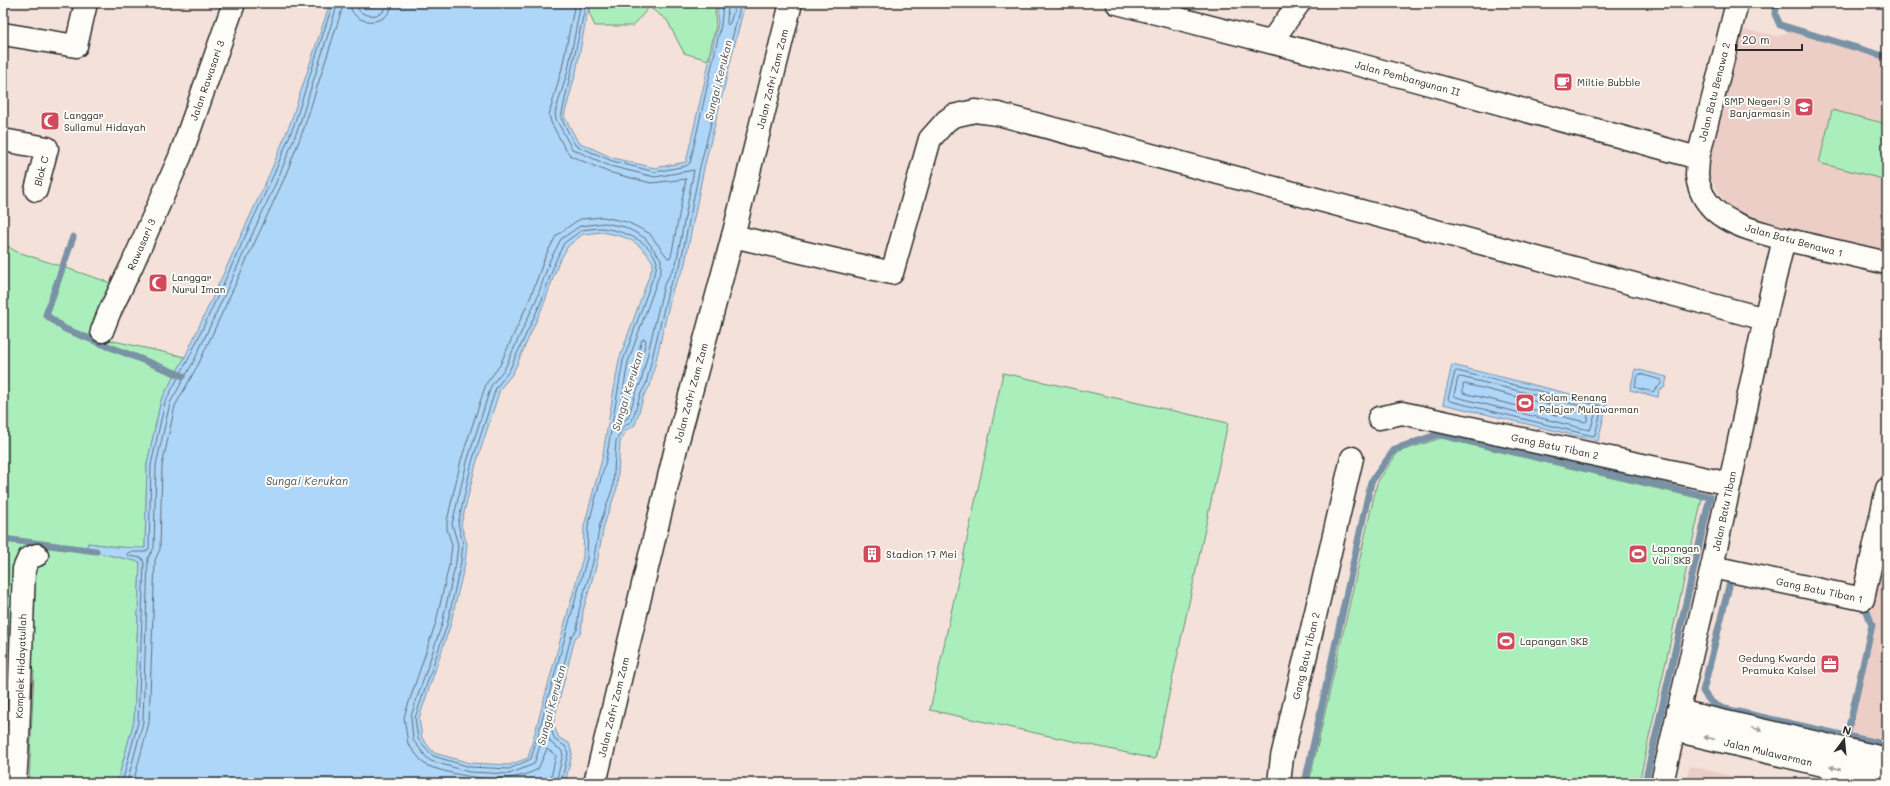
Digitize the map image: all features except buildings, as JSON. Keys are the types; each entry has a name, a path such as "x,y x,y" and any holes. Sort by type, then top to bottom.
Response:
{"street":[{"path":"3,34 76,46 86,3"},
{"name":"Jalan Rawasari 3","path":"180,157 234,3"},
{"name":"Jalan Zafri Zam Zam","path":"594,783 677,444 791,3"},
{"name":"Jalan Pembangunan II","path":"1116,3 1169,9 1271,42 1364,66 1698,158"},
{"path":"1271,42 1299,3"},
{"name":"Jalan Batu Benawa 2","path":"1698,158 1736,3"},
{"path":"732,236 892,272 930,139 946,121 953,116 975,111 998,114 1765,319"},
{"name":"Blok C","path":"3,140 47,148 36,190"},
{"name":"Rawasari 3","path":"102,331 180,157"},
{"name":"Jalan Batu Benawa 1","path":"1698,158 1697,177 1706,200 1716,212 1731,223 1784,239 1887,263"},
{"name":"Jalan Batu Tiban","path":"1662,783 1712,567 1765,319 1784,239"},
{"name":"Gang Batu Tiban 2","path":"1379,418 1402,413 1730,484"},
{"name":"Gang Batu Tiban 2","path":"1279,783 1282,756 1352,458"},
{"name":"Gang Batu Tiban 1","path":"1712,567 1863,599 1887,489"},
{"name":"Komplek Hidayatullah","path":"15,783 11,737 24,569 29,558 37,555"},
{"name":"Jalan Mulawarman","path":"1676,721 1887,759"},
{"name":"Jalan Mulawarman","path":"1676,721 1887,780"}],"shaded area":[{"name":"SMP Negeri 9 Banjarmasin","path":"1741,29 1779,36 1790,31 1887,55 1887,251 1733,215 1704,168"},
{"path":"1887,522 1887,743 1850,735 1875,622 1868,605"},
{"path":"3,742 10,742 8,783 3,783"},
{"path":"1690,766 1760,783 1685,783"}],"green space":[{"path":"592,3 717,3 715,14 716,25 708,60 684,53 667,20 649,7 633,26 595,26 589,13"},
{"path":"1832,110 1887,124 1887,180 1819,163"},
{"path":"3,243 15,251 117,285 96,337 185,357 161,400 147,464 145,549 88,543 86,550 140,562 134,721 117,783 29,783 34,671 3,667"},
{"path":"1003,373 1228,423 1155,759 930,710"},
{"name":"Lapangan SKB","path":"1441,438 1702,499 1639,783 1309,783 1377,483 1398,452"}],"water":[{"name":"Sungai Kerukan","path":"330,3 353,3 375,7 378,3 591,3 587,14 576,72 564,116 578,142 613,158 655,168 686,162 718,24 717,13 719,3 745,3 704,168 684,268 673,288 650,386 644,395 635,425 626,430 620,442 617,488 604,525 597,563 583,611 581,633 575,638 553,724 559,738 569,743 572,754 565,783 117,783 134,721 140,562 86,550 88,543 117,547 145,548 147,464 161,400 185,357 270,173 290,124","holes":["602,232 626,238 637,244 653,262 619,360 602,459 584,526 583,557 528,758 509,765 470,763 434,753 422,738 419,718 450,626 465,563 467,544 461,525 476,464 500,389 513,373 545,301 558,264 568,246 583,234"]},
{"name":"Kolam Renang Pelajar Mulawarman","path":"1452,365 1607,403 1598,441 1443,404"},
{"path":"1635,369 1667,377 1665,387 1659,390 1658,397 1630,390"}],"waterway":[{"path":"1777,3 1775,14 1780,25 1887,57"},
{"path":"73,237 46,315 65,329 183,376"},
{"path":"1305,783 1371,482 1395,449 1439,434 1710,497 1645,783"},
{"path":"3,539 96,551"},
{"path":"1730,582 1703,691 1709,700 1717,706 1725,709 1887,745"},
{"path":"1847,736 1872,625 1865,606 1867,600"}],"place":[{"name":"Miltie Bubble","path":"1563,82"},
{"name":"SMP Negeri 9 Banjarmasin","path":"1804,107"},
{"name":"Langgar Sullamul Hidayah","path":"50,121"},
{"name":"Langgar Nurul Iman","path":"158,283"},
{"name":"Kolam Renang Pelajar Mulawarman","path":"1525,403"},
{"name":"Stadion 17 Mei","path":"872,554"},
{"name":"Lapangan Voli SKB","path":"1638,554"},
{"name":"Lapangan SKB","path":"1506,641"},
{"name":"Gedung Kwarda Pramuka Kalsel","path":"1830,664"}]}
